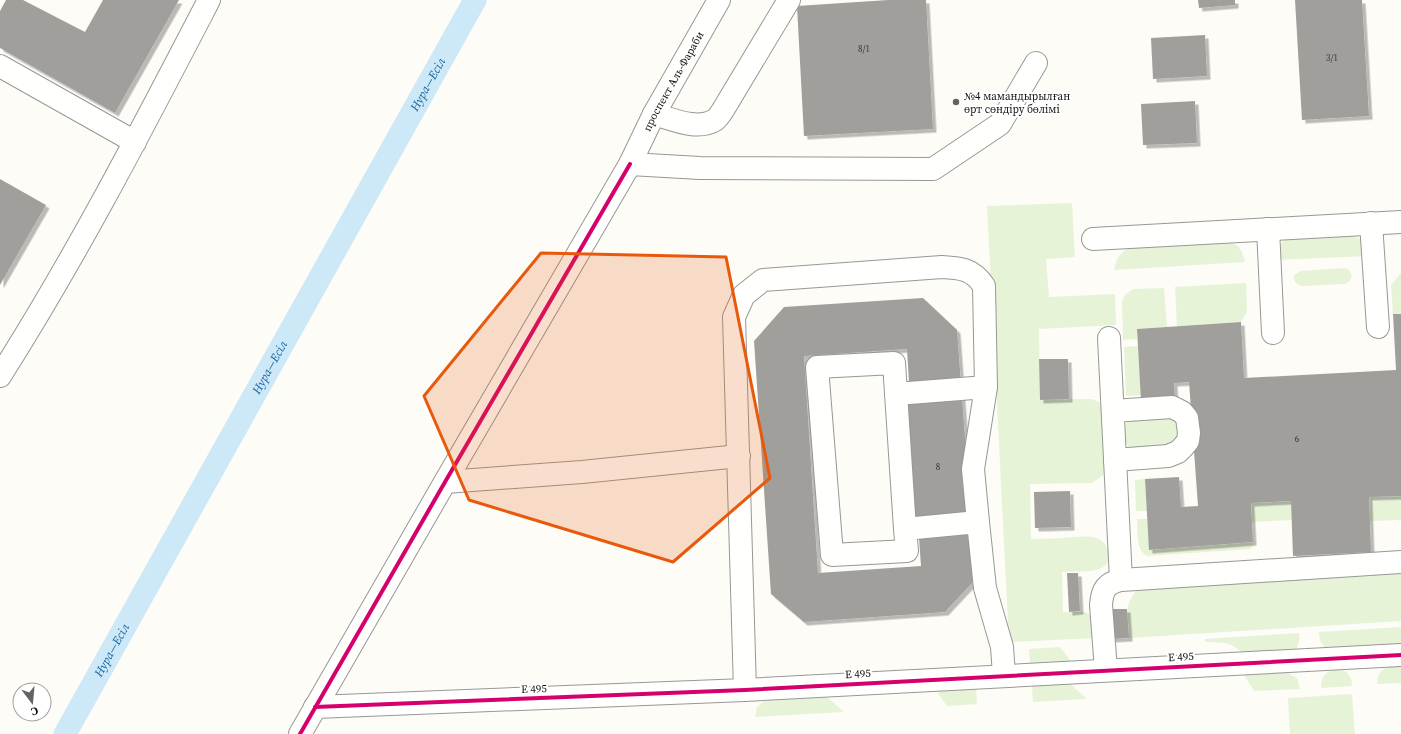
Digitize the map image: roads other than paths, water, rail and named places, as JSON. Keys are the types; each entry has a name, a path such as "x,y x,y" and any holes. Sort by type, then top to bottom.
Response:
{"street":[{"path":"0,376 36,319 135,142 209,0"},
{"name":"проспект Аль-Фараби","path":"300,734 630,164 654,114 719,0"},
{"path":"654,114 693,125 715,120 723,110 789,0"},
{"path":"630,164 700,168 933,169 1000,124 1036,63"},
{"path":"0,66 135,142"},
{"path":"1093,238 1401,222"},
{"path":"1371,223 1378,327"},
{"path":"1268,229 1273,333"},
{"path":"745,690 734,317 744,295 764,280 942,267 957,268 970,272 978,276 984,286 986,387 973,468 985,588 1002,647 1004,676"},
{"path":"1109,338 1121,580"},
{"path":"894,362 905,529 907,550 832,556 817,367 894,362"},
{"path":"896,394 986,387"},
{"path":"1113,411 1172,407 1182,412 1187,418 1189,433 1188,441 1183,447 1178,452 1168,456 1115,460"},
{"path":"445,482 582,472 739,456"},
{"path":"905,529 978,522"},
{"path":"1106,670 1101,605 1105,588 1113,581 1401,562"},
{"name":"E 495","path":"315,707 745,690 1401,655"}],"waterway":[{"name":"Нура—Есіл","path":"65,734 475,0"}],"place":[{"name":"№4 мамандырылған өрт сөндіру бөлімі","path":"956,102"}]}
